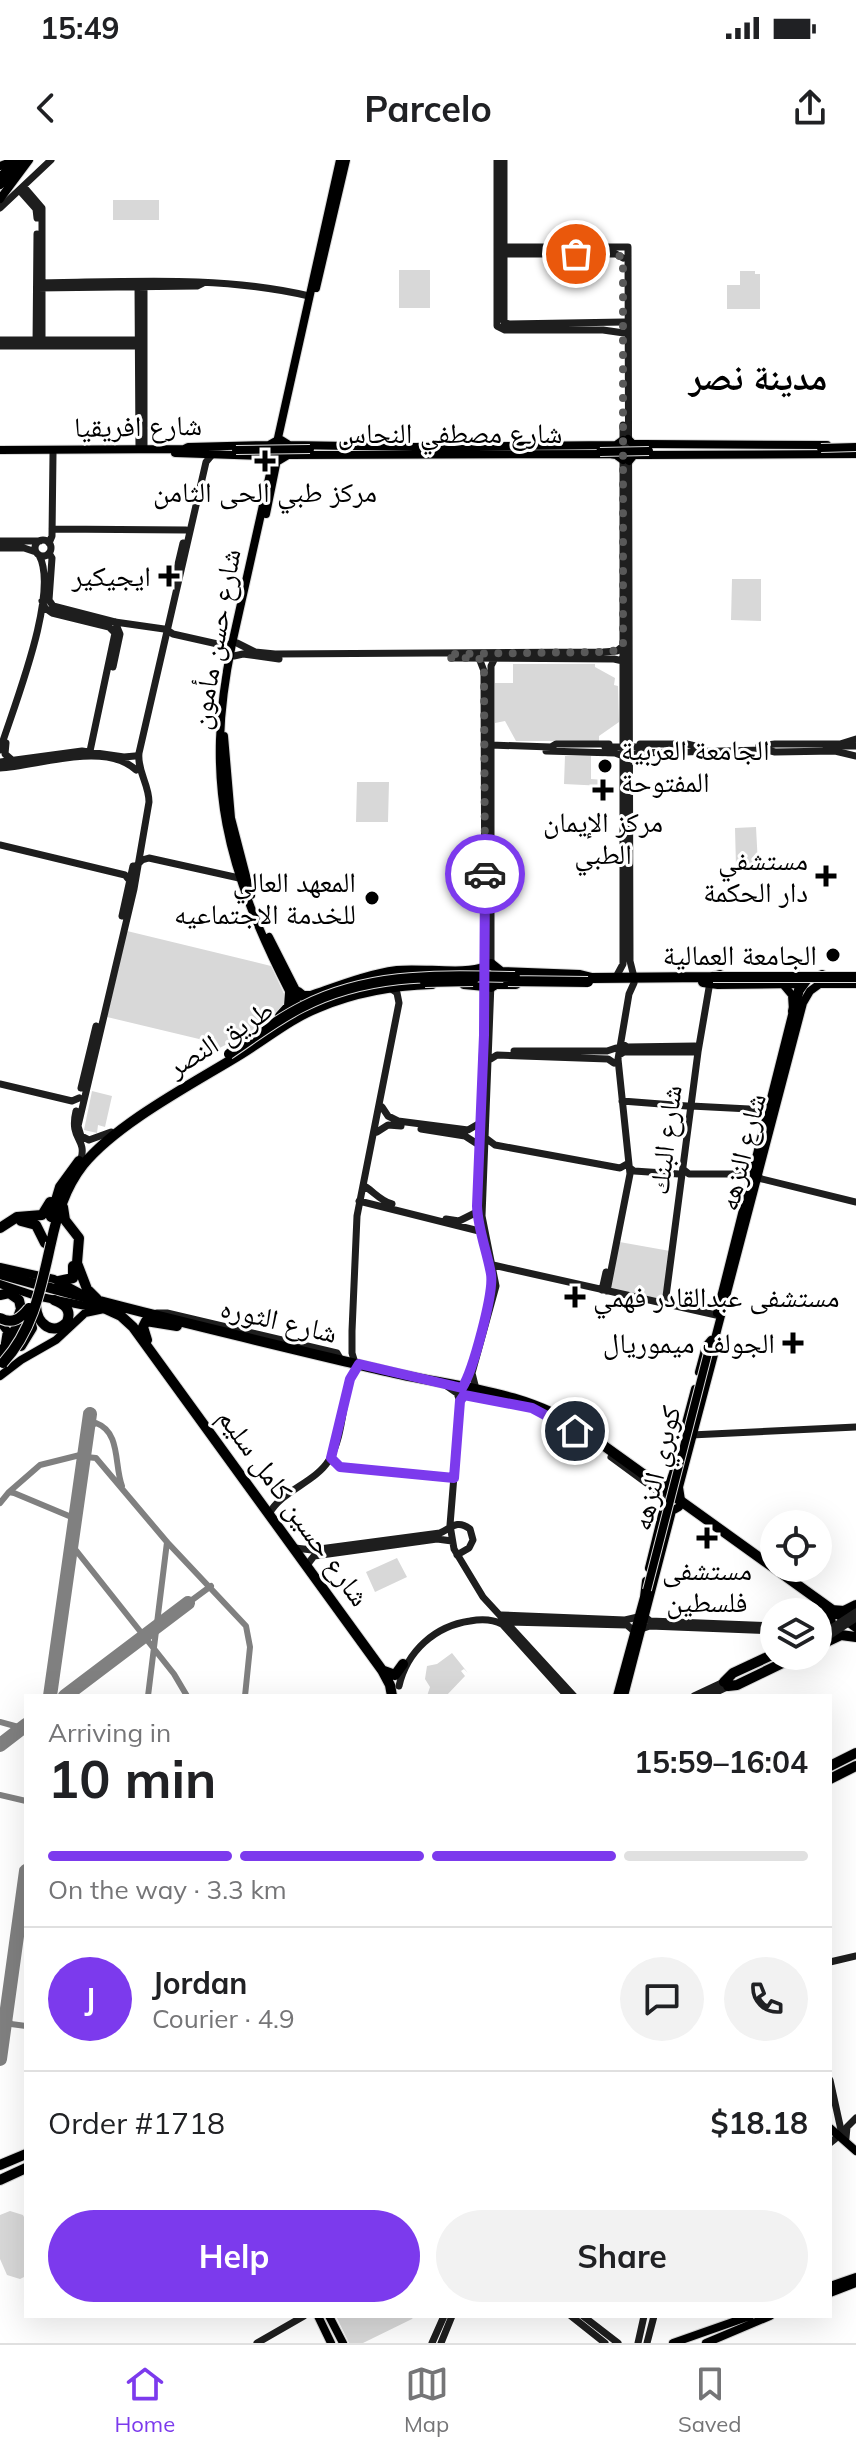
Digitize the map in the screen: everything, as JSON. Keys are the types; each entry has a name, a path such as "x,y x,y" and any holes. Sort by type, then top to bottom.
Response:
{"highway":[{"path":"284,1013 296,1009 310,1011 313,995 353,980 403,970 467,971 488,965 492,982"},
{"path":"467,971 477,978 468,984"},
{"path":"225,1059 291,1013 338,991 395,978 450,975 590,980"},
{"path":"368,992 407,981 450,975"},
{"name":"طريق النصر","path":"708,984 718,975 854,979"},
{"path":"782,983 798,982 796,975"},
{"path":"794,1019 803,983 821,978"},
{"name":"طريق النصر","path":"48,1243 58,1193 78,1162 111,1132 225,1059 310,1011 407,981 583,985 590,980 627,979 708,984 782,983"},
{"path":"708,984 854,979"},
{"path":"353,980 590,980"},
{"path":"225,1059 293,1016 348,992 403,980 492,982"},
{"name":"طريق النصر","path":"48,1243 63,1200 82,1167 106,1142 225,1059 284,1013 294,995 313,995"},
{"path":"0,1228 14,1218 39,1216 48,1210 60,1179 78,1162"},
{"path":"63,1200 65,1220 79,1238 78,1265 88,1291 100,1304"},
{"path":"0,1235 15,1222 27,1221 39,1229 48,1243"},
{"path":"1,1361 23,1337 48,1243 63,1231 70,1232 75,1239 72,1256 75,1275 60,1292"},
{"path":"1,1285 60,1292"},
{"path":"1,1285 21,1305 1,1361"},
{"path":"32,1307 39,1321 49,1328 63,1326 69,1316 60,1292"},
{"name":"شارع الثوره","path":"60,1292 100,1304"},
{"name":"شارع الثوره","path":"60,1292 444,1384 470,1385 531,1404 571,1422 805,1598"},
{"name":"شارع حسين كامل سليم","path":"100,1304 127,1321 148,1346 269,1514 295,1548 309,1557 395,1693"},
{"path":"0,1320 16,1321 32,1307"},
{"path":"148,1346 143,1326 146,1321 181,1326 190,1323"},
{"path":"676,1501 676,1505 678,1502 693,1509 792,1598"},
{"path":"832,1622 844,1611 852,1623"},
{"path":"832,1627 852,1623"},
{"path":"832,1628 852,1623"},
{"path":"760,1662 733,1673 730,1682 737,1685 767,1670"},
{"path":"382,1670 395,1675 403,1664"},
{"path":"832,1765 856,1753"},
{"path":"832,1778 856,1766"},
{"path":"0,2165 24,2155"},
{"path":"0,2180 24,2169"}],"main road":[{"path":"0,166 17,160"},
{"path":"0,177 17,160"},
{"path":"0,185 27,160"},
{"path":"0,204 27,160"},
{"path":"277,451 343,160"},
{"path":"277,451 309,296 316,277"},
{"name":"شارع مصطفي النحاس","path":"626,454 619,445 609,450 548,455 364,455 294,450 287,444 277,451 283,456 294,450 531,447 609,450 616,455 643,455 709,450 853,449"},
{"name":"شارع مصطفي النحاس","path":"626,454 633,444 709,450"},
{"path":"643,444 640,450 643,455"},
{"path":"259,456 263,451 260,445"},
{"name":"شارع افريقيا","path":"0,452 51,457 182,451 187,447 260,445 269,445 277,451 267,456 205,458 182,451 141,449 0,452"},
{"path":"182,451 378,447"},
{"path":"531,447 709,450"},
{"path":"783,450 853,449"},
{"path":"310,450 364,455"},
{"path":"548,455 553,452 709,450"},
{"name":"شارع حسن مأمون","path":"277,451 230,648 225,796 238,877 294,995 310,1011"},
{"name":"شارع حسن مأمون","path":"226,810 249,890 294,995"},
{"path":"782,983 792,995 794,1019"},
{"name":"شارع النزهه","path":"660,1486 670,1482 679,1470 695,1436 716,1348 712,1344 712,1317 794,1019"},
{"name":"شارع النزهه","path":"712,1344 764,1113 783,1065"},
{"path":"0,1267 60,1292"},
{"path":"1,1285 30,1295 60,1292"},
{"path":"0,1320 7,1333 1,1361 21,1360 56,1340 85,1313 100,1304"},
{"name":"كوبري النزهه","path":"646,1598 712,1344"},
{"name":"شارع النزهه","path":"665,1521 676,1501 679,1470 695,1436"},
{"name":"شارع النزهه","path":"618,1694 646,1598 652,1592 665,1521 676,1501"},
{"name":"شارع النزهه","path":"624,1694 637,1630"},
{"path":"834,2138 856,2151"},
{"path":"834,2138 856,2158"},
{"path":"832,2285 856,2277"},
{"path":"832,2292 856,2283"},
{"path":"319,2318 331,2343"},
{"path":"330,2318 343,2343"},
{"path":"673,2343 745,2318"},
{"path":"698,2335 706,2337 706,2343 765,2318"},
{"path":"716,2329 717,2334 728,2333"}],"street":[{"path":"21,187 39,160"},
{"path":"0,204 51,160"},
{"path":"497,160 500,282 497,326 503,330 604,327 624,322"},
{"path":"500,282 504,250 504,160"},
{"path":"21,187 37,211 39,343"},
{"path":"504,250 625,247"},
{"path":"625,247 623,661 626,741"},
{"path":"625,247 627,979 617,1053 629,1172"},
{"path":"576,250 616,254 623,258"},
{"path":"40,285 197,286 203,283 257,286 309,296"},
{"path":"141,285 141,449"},
{"path":"500,298 503,318 509,324 604,327 624,333"},
{"path":"0,343 141,343"},
{"path":"13,761 2,753 44,617 45,574 35,546 44,542 52,531 51,457"},
{"path":"44,542 48,534 51,457"},
{"path":"178,576 185,531 205,458"},
{"path":"85,1142 78,1126 135,864 146,797 130,759 205,458"},
{"path":"52,531 185,531"},
{"path":"0,541 44,542"},
{"path":"44,542 52,558 49,600 53,606 112,624 120,634"},
{"path":"0,548 24,548 38,554 49,553"},
{"path":"42,601 46,610 56,615 164,632 247,652 302,656 604,655 623,661"},
{"path":"44,617 56,615"},
{"path":"93,749 115,636 112,624"},
{"path":"105,691 120,634 131,627 164,632"},
{"path":"85,1142 73,1131 74,1103 100,1020 149,794 138,759 164,632"},
{"path":"446,656 604,655 623,646"},
{"path":"479,658 488,671 494,749 488,965"},
{"path":"470,1385 492,1290 491,1273 476,1230 474,1214 480,1123 489,1060 492,982 488,965 488,671 495,658"},
{"path":"551,749 611,748 626,741"},
{"path":"626,741 639,749"},
{"path":"626,756 639,749 687,744 694,748"},
{"path":"767,748 775,744 855,748"},
{"path":"611,748 626,756"},
{"path":"767,748 775,752 855,748"},
{"path":"494,749 855,748"},
{"path":"1,768 13,761 93,749 130,759"},
{"path":"1,768 83,756 130,759"},
{"path":"0,843 238,877"},
{"path":"364,1202 401,999 407,981"},
{"path":"470,1385 495,1296 493,1268 482,1216 487,1137 484,1104 492,982"},
{"name":"شارع البنك","path":"692,1108 692,1049 708,984"},
{"name":"شارع البنك","path":"663,1301 708,984"},
{"path":"390,988 401,999 369,1189 357,1222 352,1331 352,1353 357,1364 350,1379 332,1455 333,1462 340,1467 454,1478"},
{"path":"489,1047 499,1053 592,1054 692,1049"},
{"path":"489,1060 499,1053"},
{"path":"592,1054 609,1059 617,1053"},
{"path":"605,1289 629,1172 617,1053"},
{"path":"0,1086 74,1103"},
{"path":"622,1101 764,1113"},
{"path":"382,1107 388,1121"},
{"path":"377,1132 388,1121"},
{"path":"388,1121 471,1134 479,1145"},
{"path":"471,1134 480,1123"},
{"path":"85,1142 111,1132"},
{"path":"487,1137 495,1145 587,1165"},
{"path":"78,1162 85,1142"},
{"path":"486,1151 492,1149 629,1172 750,1178 856,1202"},
{"path":"369,1189 384,1202 456,1221 474,1214"},
{"path":"364,1202 476,1230"},
{"path":"493,1268 712,1317"},
{"path":"569,1285 663,1301 712,1317"},
{"path":"155,1314 167,1313 337,1353 342,1360 348,1351 352,1331"},
{"path":"444,1384 457,1394 460,1401 450,1525 457,1555 493,1615 565,1694"},
{"name":"شارع الثوره","path":"460,1401 468,1395 522,1406 548,1415 676,1501"},
{"path":"695,1436 856,1429"},
{"path":"269,1514 278,1503 319,1472 332,1455"},
{"path":"440,1536 450,1525 465,1525 473,1536 470,1547 457,1555"},
{"path":"309,1557 440,1536 452,1541"},
{"path":"395,1693 410,1659 429,1638 461,1623 493,1615 507,1622 572,1694"},
{"path":"395,1693 403,1664 417,1643 455,1619 493,1615 625,1623 637,1630 654,1624 760,1628"},
{"path":"507,1622 625,1623 641,1617 654,1624"},
{"path":"832,1627 852,1623"},
{"path":"699,1694 730,1682"},
{"path":"711,1694 730,1682"},
{"path":"832,1960 856,1955"},
{"path":"833,2113 834,2138 846,2131 856,2118"},
{"path":"254,2343 295,2318"},
{"path":"254,2343 300,2318"},
{"path":"432,2343 443,2318"},
{"path":"441,2343 451,2318"},
{"path":"574,2318 605,2343"},
{"path":"586,2318 618,2343"},
{"path":"638,2343 644,2318"},
{"path":"647,2343 654,2318"},
{"path":"641,2330 651,2329"}],"shaded area":[{"path":"113,200 159,200 159,220 113,220"},
{"path":"399,270 430,270 430,308 399,308"},
{"path":"740,271 760,274 760,309 727,309 727,285 740,285"},
{"path":"732,579 761,579 761,621 731,620"},
{"path":"513,664 595,664 595,667 615,678 619,722 599,736 599,741 516,741 505,721 495,723 495,683 513,683"},
{"path":"565,756 591,756 591,779 604,780 604,786 564,784"},
{"path":"357,782 389,782 388,822 356,822"},
{"path":"756,827 758,865 736,867 735,828"},
{"path":"127,931 271,966 287,1000 265,1024 216,1050 199,1039 107,1017"},
{"path":"92,1091 112,1096 105,1127 98,1125 97,1133 84,1130"},
{"path":"614,1241 670,1251 661,1306 602,1293"},
{"path":"397,1558 407,1577 375,1592 366,1572"},
{"path":"452,1653 468,1673 464,1669 461,1671 465,1676 448,1694 428,1694 430,1687 425,1679 427,1666 437,1664"},
{"path":"10,2211 24,2217 24,2277 20,2279 7,2275 0,2259 0,2215"},
{"path":"337,2318 413,2318 363,2343 349,2343"}],"taxiway":[{"path":"88,1427 96,1423 109,1434 122,1486"},
{"path":"9,1492 40,1465 84,1454"},
{"path":"83,1462 86,1457 96,1458 167,1542 246,1626 250,1647 245,1694"},
{"path":"0,1503 9,1492 69,1516"},
{"path":"148,1694 167,1542"},
{"path":"71,1544 174,1674 186,1694"},
{"path":"188,1603 211,1586"},
{"path":"0,1722 22,1728"},
{"path":"0,1795 24,1801"},
{"path":"20,1912 24,1913"},
{"path":"0,2022 6,2017 11,2024 24,2026"}],"runway":[{"path":"50,1694 90,1414"},
{"path":"68,1694 188,1603"},
{"path":"0,1745 24,1727"},
{"path":"0,2059 24,1885"}],"way so far":[{"path":"485,874 484,669 479,658 448,658 448,654 603,652 619,650 623,646 623,258 616,254 576,254"}],"place":[{"name":"مركز طبي الحى الثامن","path":"265,461"},
{"name":"ايجيكير","path":"169,576"},
{"name":"الجامعة العربية المفتوحة","path":"605,766"},
{"name":"مركز الإيمان الطبي","path":"603,790"},
{"name":"مستشفي دار الحكمة","path":"826,876"},
{"name":"المعهد العالي للخدمة الاجتماعيه","path":"372,898"},
{"name":"الجامعة العمالية","path":"833,955"},
{"name":"مستشفى عبدالقادر فهمي","path":"575,1297"},
{"name":"الجولف ميموريال","path":"793,1343"},
{"name":"مستشفى فلسطين","path":"707,1538"}],"district":[{"name":"مدينة نصر","path":"758,377"}],"route":[{"path":"485,874 484,1035 477,1206 479,1231 491,1273 490,1298 462,1388 359,1364 350,1379 331,1458 340,1467 454,1478 460,1401 464,1395 532,1408 575,1431"}]}
